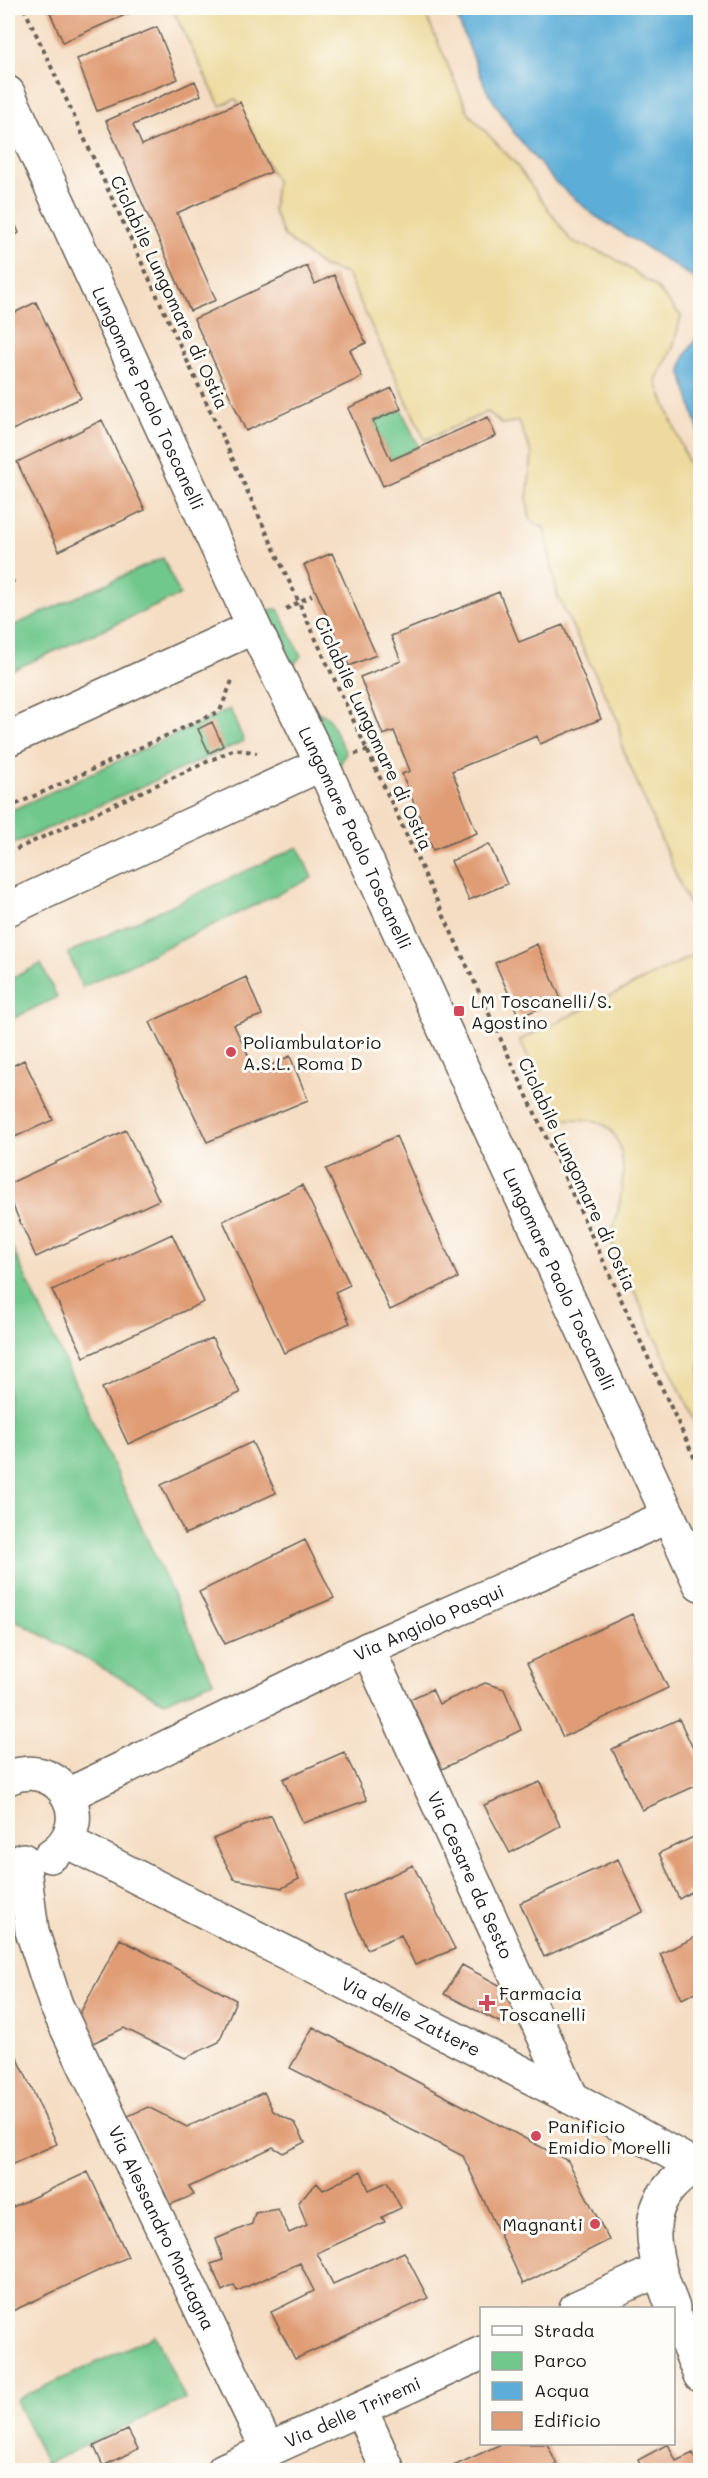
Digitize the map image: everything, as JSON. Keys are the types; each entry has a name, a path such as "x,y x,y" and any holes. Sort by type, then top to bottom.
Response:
{"street":[{"name":"Lungomare Paolo Toscanelli","path":"8,93 254,627 322,764 700,1584"},
{"path":"8,740 254,627"},
{"path":"8,909 322,764"},
{"name":"Via Angiolo Pasqui","path":"68,1795 368,1649 669,1516"},
{"name":"Via Cesare da Sesto","path":"368,1649 572,2098"},
{"path":"11,1770 36,1773 54,1780 68,1795 74,1814 66,1841 52,1855 33,1861 15,1857"},
{"name":"Via delle Zattere","path":"66,1841 572,2098 699,2166"},
{"name":"Via Alessandro Montagna","path":"15,1857 41,1966 56,2005 268,2450"},
{"path":"699,2166 670,2188 657,2211 652,2233 659,2270 681,2314 700,2375"},
{"path":"578,2307 659,2270"},
{"name":"Via delle Triremi","path":"224,2470 361,2410 480,2354"},
{"path":"361,2410 388,2470"}],"path":[{"name":"Ciclabile Lungomare di Ostia","path":"24,8 700,1470"},
{"path":"8,808 220,711 254,627"},
{"path":"8,853 235,749 267,755"}],"green space":[{"path":"401,409 419,447 391,460 373,421"},
{"path":"163,558 180,595 8,672 8,628"},
{"path":"278,609 301,656 290,669 263,610"},
{"path":"230,709 244,741 8,846 8,812"},
{"path":"314,710 328,717 346,753 337,771 309,713"},
{"path":"298,847 312,878 82,987 68,953"},
{"path":"41,964 57,997 8,1021 8,980"},
{"path":"8,1239 213,1681 164,1702 8,1616"},
{"path":"155,2335 185,2399 46,2464 16,2400"}],"sand":[{"path":"172,8 423,8 469,114 515,163 571,241 612,257 655,286 681,316 673,348 656,380 700,493 700,897 688,903 622,747 618,721 558,597 544,528 530,520 527,499 532,455 519,421 502,424 488,412 425,440 347,274 322,266 284,236 273,210 276,181 236,99 220,106"},
{"path":"700,952 700,1433 610,1239 618,1212 623,1178 619,1146 613,1133 603,1124 587,1120 557,1119 520,1040"}],"water":[{"path":"453,8 700,8 700,286 693,277 595,216 554,181 515,134 487,91"},
{"path":"700,332 700,436 681,371 684,358"}],"building":[{"path":"48,8 141,8 63,42"},
{"path":"157,27 178,79 97,111 77,59"},
{"path":"195,81 201,95 133,125 142,145 240,102 271,172 177,213 216,300 190,311 106,121"},
{"path":"8,207 19,233 8,239"},
{"path":"307,266 315,284 334,275 366,343 350,350 362,377 246,431 194,319"},
{"path":"36,302 81,398 8,432 8,316"},
{"path":"392,388 401,409 373,421 391,460 488,417 496,436 383,486 348,408"},
{"path":"102,420 145,510 59,551 17,462"},
{"path":"332,553 376,655 349,666 304,565"},
{"path":"8,569 14,582 8,585"},
{"path":"499,592 519,642 563,625 601,719 540,744 537,736 452,771 477,833 433,850 402,774 410,771 394,731 383,735 360,677 401,661 391,636"},
{"path":"212,722 223,746 209,753 198,729"},
{"path":"489,844 507,884 469,900 451,861"},
{"path":"537,944 561,999 519,1017 495,963"},
{"path":"246,977 262,1015 234,1025 256,1072 290,1056 308,1100 207,1142 150,1022"},
{"path":"24,1060 53,1120 8,1140 8,1068"},
{"path":"126,1130 159,1200 36,1257 8,1195 8,1184"},
{"path":"396,1136 458,1278 390,1310 326,1169"},
{"path":"302,1185 350,1285 335,1292 350,1323 284,1353 223,1221"},
{"path":"172,1234 204,1302 84,1357 52,1290"},
{"path":"212,1338 240,1393 128,1444 102,1388"},
{"path":"252,1442 276,1493 185,1534 161,1485"},
{"path":"305,1540 334,1598 225,1644 199,1592"},
{"path":"632,1614 668,1688 563,1737 527,1663"},
{"path":"485,1683 504,1689 521,1730 442,1769 410,1699 432,1689 439,1704"},
{"path":"679,1719 700,1763 700,1784 642,1810 612,1749"},
{"path":"344,1752 367,1800 303,1823 283,1779"},
{"path":"540,1782 560,1826 510,1853 484,1805"},
{"path":"271,1815 299,1879 282,1888 234,1879 213,1839"},
{"path":"700,1834 700,1887 679,1899 659,1853"},
{"path":"618,1859 643,1912 544,1957 520,1903"},
{"path":"413,1865 455,1949 415,1965 401,1935 367,1949 344,1897"},
{"path":"700,1935 700,1990 682,1999 660,1954"},
{"path":"120,1939 236,2000 219,2042 185,2058 124,2028 93,2043 79,2015"},
{"name":"Farmacia Toscanelli","path":"462,1965 503,1987 516,2013 503,2024 444,1994"},
{"path":"313,2027 568,2161 609,2240 523,2284 463,2156 290,2068"},
{"path":"8,2037 57,2144 8,2166"},
{"path":"264,2092 273,2111 295,2123 305,2142 283,2153 273,2147 189,2187 194,2195 169,2205 128,2116 148,2107 187,2127"},
{"path":"361,2171 369,2190 387,2182 401,2208 382,2217 385,2222 317,2253 333,2284 404,2252 428,2298 295,2359 271,2312 314,2291 300,2263 237,2291 234,2285 222,2291 211,2264 223,2260 216,2239 252,2224 255,2213 278,2209 289,2233 307,2225 298,2202 317,2183 323,2190"},
{"path":"88,2172 128,2257 8,2313 8,2209"},
{"path":"128,2430 138,2449 103,2466 94,2446"},
{"path":"499,2445 547,2445 557,2465 545,2470 445,2470"},
{"path":"668,2445 676,2461 693,2453 700,2470 643,2470 638,2460"}],"place":[{"name":"LM Toscanelli/S. Agostino","path":"459,1011"},
{"name":"Poliambulatorio A.S.L. Roma D","path":"231,1052"},
{"name":"Farmacia Toscanelli","path":"487,2003"},
{"name":"Panificio Emidio Morelli","path":"536,2136"},
{"name":"Magnanti","path":"595,2224"}]}
